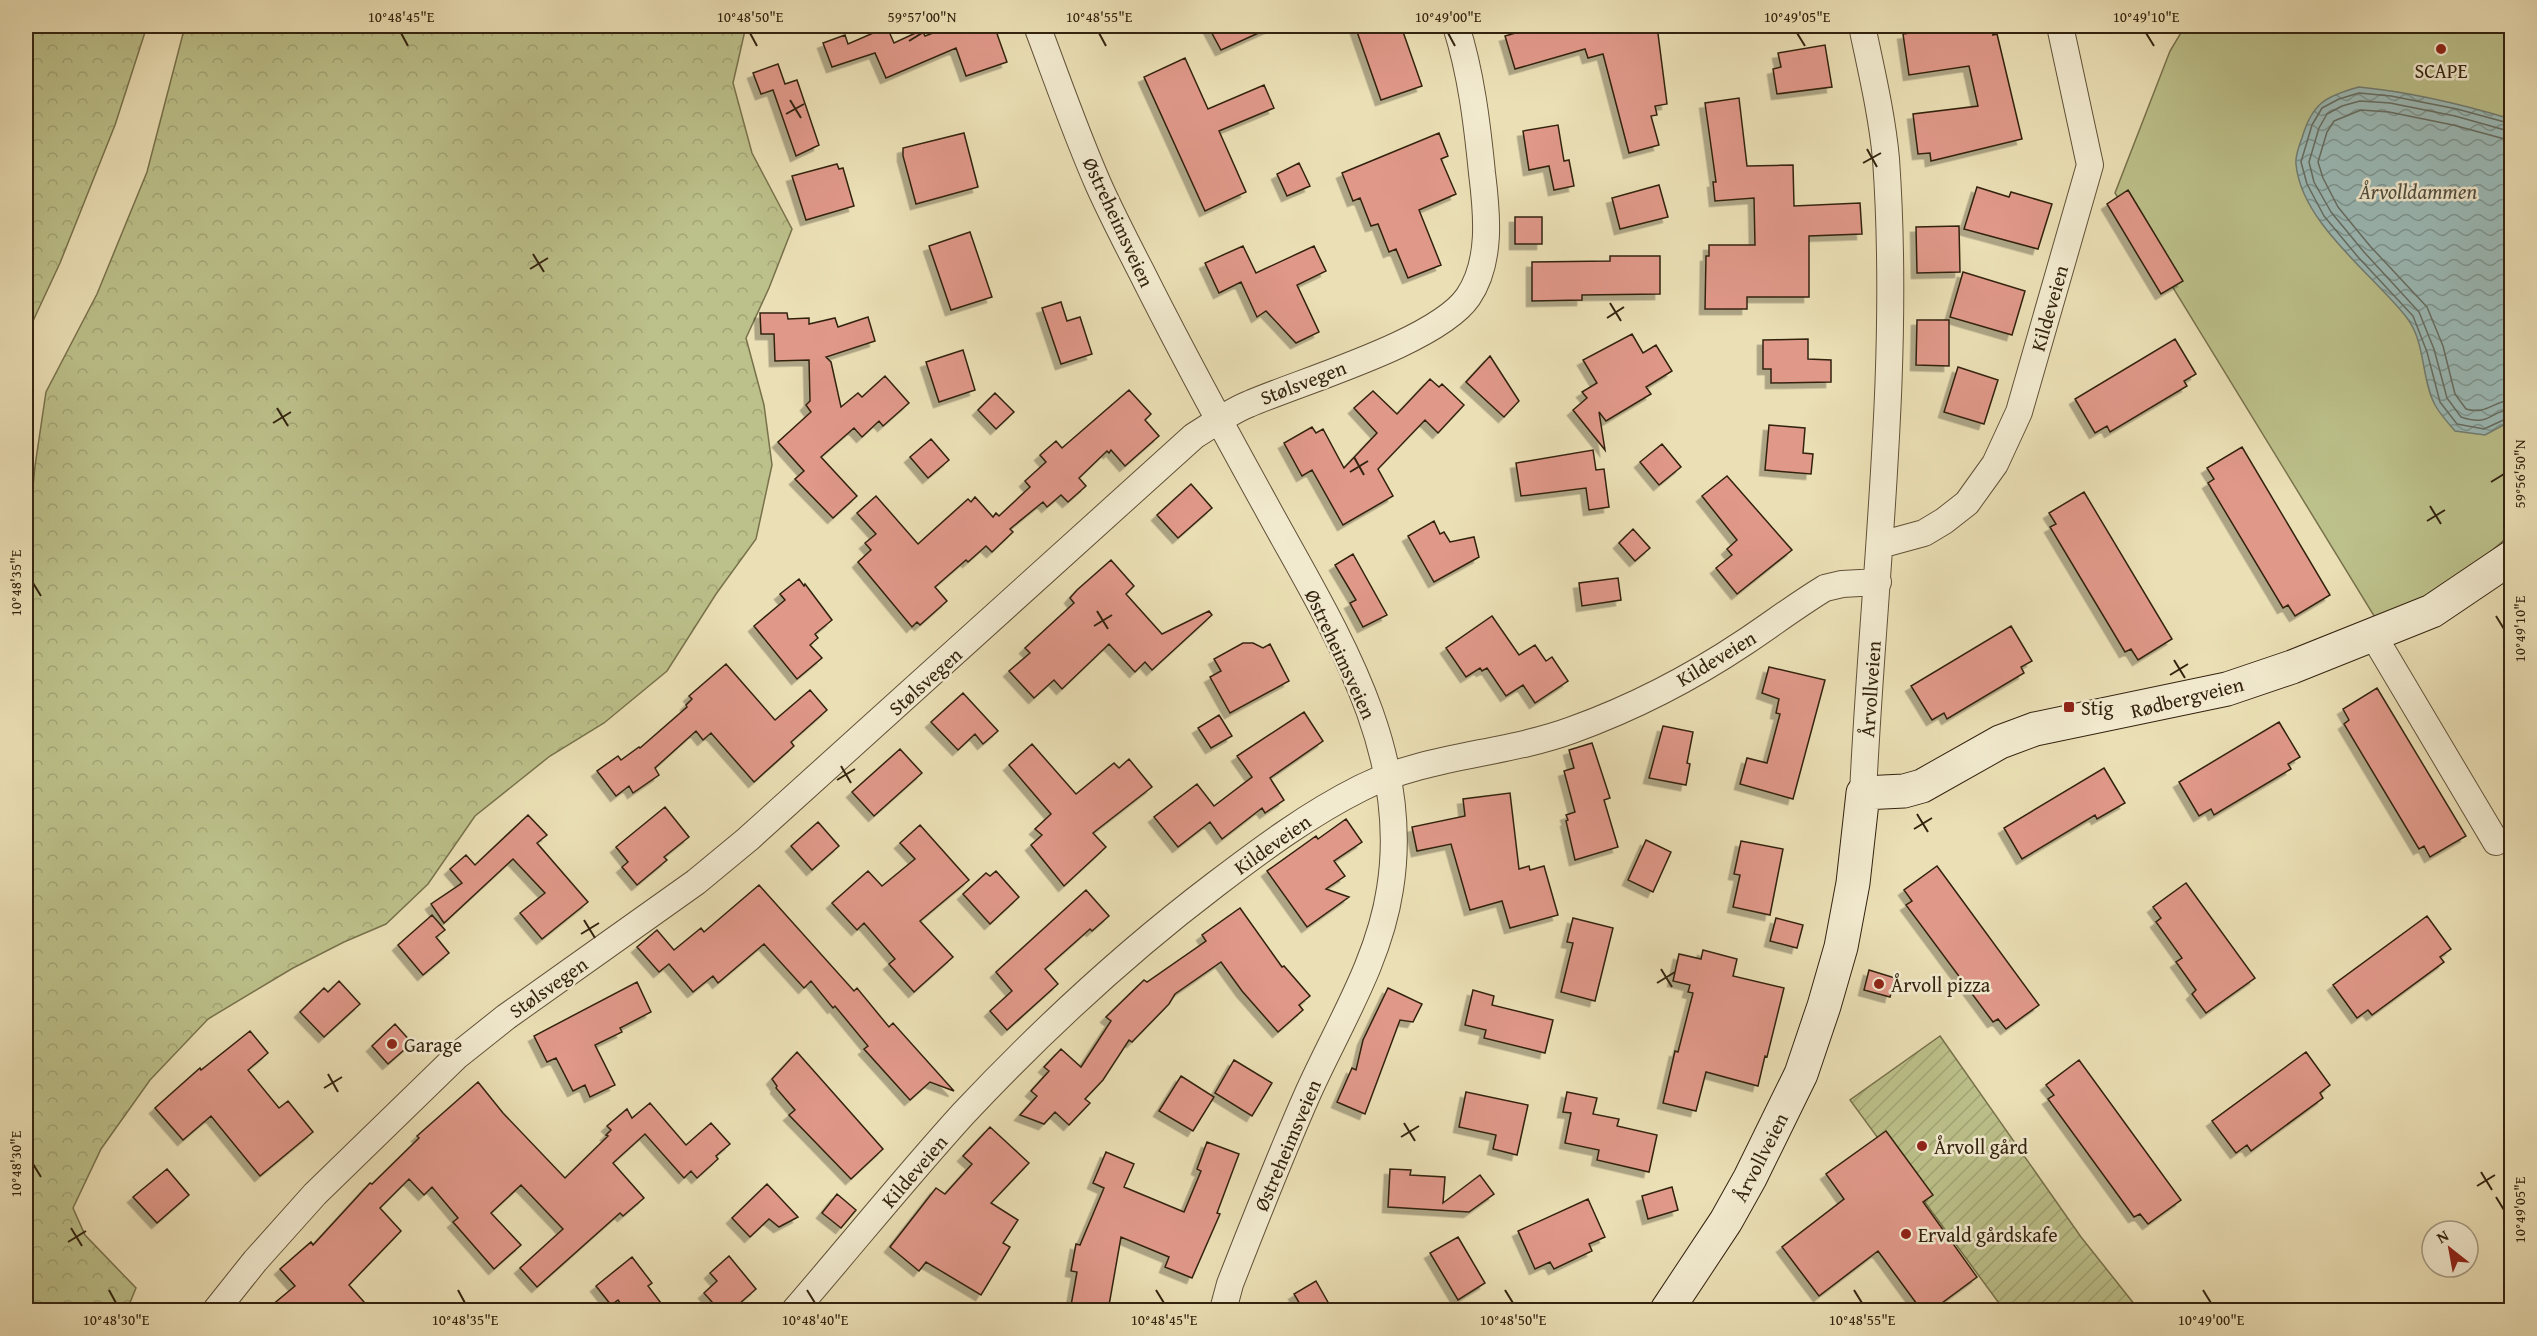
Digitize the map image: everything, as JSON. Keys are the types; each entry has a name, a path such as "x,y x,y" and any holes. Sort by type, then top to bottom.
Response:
{"street":[{"name":"Østreheimsveien","path":"1037,26 1099,186 1219,420 1340,642 1362,689 1390,776 1393,805 1391,885 1377,947 1295,1122 1230,1284 1223,1311"},
{"name":"Stølsvegen","path":"216,1311 255,1261 315,1194 458,1056 515,1010 696,882 748,839 1172,456 1219,420 1246,405 1414,337 1455,311 1468,297 1482,267 1485,250 1484,187 1471,87 1456,26"},
{"name":"Årvollveien","path":"1667,1311 1736,1205 1801,1074 1824,1006 1840,947 1853,883 1863,792 1878,582 1887,400 1889,244 1886,157 1862,26"},
{"name":"Kildeveien","path":"1880,545 1924,533 1961,507 1979,488 2007,441 2019,412 2090,165 2060,26"},
{"name":"Rødbergveien","path":"1863,792 1904,790 1922,786 2015,735 2240,685 2341,650 2432,611 2511,557"},
{"name":"Kildeveien","path":"795,1311 965,1113 1034,1041 1106,974 1191,904 1269,845 1340,799 1390,776 1436,762 1542,740 1606,717 1674,685 1712,663 1825,588 1842,584 1878,582"},
{"path":"2373,635 2496,842"}],"green space":[{"path":"26,26 147,26 115,125 60,263 26,336"},
{"path":"185,26 746,26 733,83 752,153 792,229 746,338 764,405 772,465 756,539 716,594 667,671 604,723 550,756 475,816 428,884 386,924 293,968 208,1019 150,1080 101,1149 73,1208 85,1235 136,1288 127,1310 26,1310 26,559 35,466 46,392 97,294 147,172"},
{"path":"2185,26 2511,26 2511,534 2466,573 2379,624 2115,193 2170,51"},
{"path":"1940,1036 2081,1237 2139,1310 2004,1310 1850,1100"}],"water":[{"name":"Årvolldammen","path":"2359,87 2436,99 2511,119 2511,421 2485,435 2455,431 2442,415 2435,405 2427,384 2421,350 2407,318 2341,247 2311,207 2301,186 2296,158 2310,117 2329,98"}],"building":[{"path":"948,26 1008,26 996,31 1007,62 966,76 956,48 886,78 875,53 832,67 823,43 845,35 848,44 887,27 894,43 922,30 925,36"},
{"path":"1208,26 1274,26 1221,50"},
{"path":"1355,26 1401,26 1422,86 1381,100"},
{"path":"1540,26 1657,26 1667,104 1655,106 1657,115 1651,116 1659,145 1629,153 1603,54 1588,58 1585,49 1515,69 1505,36"},
{"path":"1959,26 1991,26 1993,35 1997,34 2022,139 1931,161 1930,153 1918,154 1913,114 1978,106 1969,66 1909,75 1903,34"},
{"path":"1825,45 1832,87 1777,94 1773,69 1781,67 1778,53"},
{"path":"1185,58 1208,109 1264,85 1274,108 1219,131 1246,192 1205,211 1144,77"},
{"path":"778,64 785,84 797,80 819,145 796,156 773,90 761,94 753,73"},
{"path":"1739,98 1747,166 1793,165 1794,206 1860,203 1862,234 1809,236 1809,297 1747,297 1747,309 1705,309 1706,256 1709,256 1709,245 1755,245 1754,198 1715,201 1713,182 1716,182 1705,103"},
{"path":"1558,125 1564,161 1569,160 1574,186 1554,190 1549,166 1529,170 1523,131"},
{"path":"964,133 978,187 916,204 903,156 903,148"},
{"path":"1439,133 1448,156 1441,159 1456,194 1419,210 1441,265 1408,278 1396,249 1389,252 1378,224 1371,226 1360,198 1353,201 1342,173"},
{"path":"1299,163 1310,186 1287,196 1277,174"},
{"path":"837,164 839,169 843,168 854,206 806,220 792,176"},
{"path":"1659,185 1668,217 1620,229 1612,198"},
{"path":"1977,187 2009,197 2011,192 2052,204 2038,249 1964,229"},
{"path":"2128,190 2183,281 2161,294 2107,204"},
{"path":"1515,217 1542,217 1542,244 1515,244"},
{"path":"1959,226 1960,272 1917,273 1916,227"},
{"path":"970,232 992,297 951,310 929,246"},
{"path":"1243,246 1256,273 1314,246 1326,271 1297,285 1319,332 1296,343 1266,311 1257,317 1241,282 1219,293 1205,263"},
{"path":"1610,256 1660,256 1660,294 1582,295 1582,300 1532,301 1532,262 1610,261"},
{"path":"1963,272 2025,291 2012,335 1950,317"},
{"path":"1061,302 1067,321 1080,317 1092,354 1061,364 1042,308"},
{"path":"760,313 787,313 788,319 809,318 809,324 835,318 838,327 868,317 875,341 826,357 831,362 841,407 858,393 862,397 885,376 909,403 883,426 879,421 862,437 854,428 821,457 857,496 833,518 795,479 804,471 778,442 811,412 806,405 810,401 809,360 775,361 774,334 761,334"},
{"path":"1917,320 1949,320 1949,366 1916,365"},
{"path":"1632,334 1643,353 1656,345 1672,371 1646,387 1651,394 1606,421 1599,412 1605,450 1573,410 1587,398 1582,392 1597,383 1583,360"},
{"path":"1808,339 1808,359 1831,360 1831,382 1771,383 1771,369 1763,369 1763,340"},
{"path":"2175,339 2196,374 2184,381 2187,386 2110,432 2107,426 2095,433 2075,399"},
{"path":"963,350 975,390 939,402 926,362"},
{"path":"1490,356 1519,401 1504,417 1466,382"},
{"path":"1958,367 1998,380 1984,424 1944,412"},
{"path":"1430,379 1439,387 1442,384 1464,405 1438,433 1425,420 1378,469 1393,496 1343,525 1312,470 1302,476 1284,443 1312,427 1316,433 1323,429 1344,468 1377,433 1354,408 1373,391 1397,414"},
{"path":"1129,390 1151,414 1145,420 1159,436 1125,466 1111,450 1109,453 1107,451 1079,478 1086,486 1068,502 1061,495 1047,507 1043,502 1010,529 1013,532 992,552 986,546 968,562 966,560 935,587 947,601 920,625 917,622 912,627 858,562 871,550 865,543 876,534 857,513 876,496 918,544 968,499 971,502 975,497 993,517 996,513 999,516 1030,487 1025,481 1046,462 1040,455 1056,441 1062,448"},
{"path":"995,393 1014,412 996,429 978,410"},
{"path":"1769,425 1805,428 1803,453 1813,454 1811,474 1765,470"},
{"path":"931,439 949,460 928,478 910,457"},
{"path":"1662,444 1681,467 1659,485 1640,462"},
{"path":"2242,447 2330,595 2295,616 2288,605 2283,608 2208,483 2214,479 2207,468"},
{"path":"1593,450 1596,470 1604,469 1609,507 1589,510 1586,488 1521,496 1516,463"},
{"path":"1727,476 1792,550 1737,594 1716,568 1732,555 1727,549 1737,540 1702,496"},
{"path":"1191,484 1212,508 1178,538 1157,515"},
{"path":"2084,492 2172,639 2138,660 2131,649 2125,652 2050,527 2056,524 2049,513"},
{"path":"1434,521 1440,534 1444,532 1450,542 1474,537 1479,557 1434,582 1408,536"},
{"path":"1633,529 1650,548 1635,561 1619,543"},
{"path":"1353,554 1387,615 1363,627 1350,603 1356,600 1335,565"},
{"path":"1111,560 1134,586 1126,594 1162,634 1209,611 1212,615 1152,670 1145,662 1135,672 1109,644 1062,689 1054,680 1034,698 1009,671 1030,653 1025,648 1074,603 1070,598 1077,590"},
{"path":"1618,578 1621,600 1582,606 1579,583"},
{"path":"799,579 832,620 815,634 818,638 810,645 822,658 797,679 754,626 785,600 780,594"},
{"path":"1492,616 1519,655 1535,645 1546,661 1552,657 1568,681 1535,703 1523,685 1506,696 1487,668 1482,671 1480,668 1466,677 1446,648"},
{"path":"2011,626 2032,661 2021,667 2024,673 1947,719 1944,713 1932,720 1911,686"},
{"path":"1243,643 1253,643 1263,648 1270,644 1289,681 1230,713 1210,677 1221,671 1214,659"},
{"path":"726,664 775,720 810,690 827,710 791,742 794,746 754,782 711,733 703,740 696,731 655,768 659,775 633,793 629,786 616,796 597,771 618,756 621,760 640,748 687,707 686,705 692,699 689,696"},
{"path":"1769,667 1825,680 1793,799 1740,784 1747,758 1767,763 1780,714 1776,713 1779,699 1762,693"},
{"path":"2377,688 2466,836 2430,857 2424,846 2419,849 2344,724 2349,720 2343,709"},
{"path":"963,693 998,731 983,744 975,734 958,750 931,722"},
{"path":"1304,712 1323,741 1270,778 1284,800 1265,813 1262,808 1222,839 1210,822 1178,847 1154,817 1197,784 1214,806 1252,777 1237,756"},
{"path":"1219,715 1232,736 1211,748 1198,728"},
{"path":"2279,722 2300,757 2288,764 2291,769 2214,815 2211,809 2199,816 2179,782"},
{"path":"1663,726 1693,732 1687,763 1690,764 1686,785 1649,778"},
{"path":"1592,743 1610,798 1604,800 1618,847 1575,860 1566,815 1575,812 1564,771 1574,768 1569,750"},
{"path":"1032,744 1076,794 1114,763 1119,768 1129,759 1152,787 1093,833 1106,847 1064,886 1031,845 1042,835 1035,829 1051,814 1009,765"},
{"path":"900,749 922,773 874,816 852,792"},
{"path":"2104,768 2125,803 2097,819 2095,815 2022,859 2004,828"},
{"path":"1510,793 1519,869 1529,866 1530,870 1544,866 1558,915 1510,928 1502,901 1470,910 1451,844 1417,851 1412,827 1465,816 1463,799"},
{"path":"665,807 689,837 664,857 667,860 637,885 622,867 628,862 616,847"},
{"path":"528,815 547,835 537,843 588,902 542,939 520,913 545,893 513,859 444,923 431,904 462,883 450,869 466,855 475,865"},
{"path":"1346,819 1362,842 1334,861 1345,876 1326,889 1349,897 1307,927 1267,871 1316,836 1318,839"},
{"path":"818,822 839,846 812,870 791,846"},
{"path":"920,825 969,880 920,921 953,957 914,992 889,964 895,959 864,923 857,930 832,903 868,871 882,886 915,859 900,843"},
{"path":"1646,840 1671,852 1653,892 1628,880"},
{"path":"1741,841 1783,849 1770,915 1733,907 1740,875 1734,874"},
{"path":"1937,866 2039,1005 2006,1029 1998,1019 1993,1022 1906,905 1912,901 1904,890"},
{"path":"996,871 1019,897 990,924 963,894 986,873 990,876"},
{"path":"2186,883 2255,978 2206,1013 2192,994 2196,990 2176,962 2182,958 2156,922 2161,918 2153,907"},
{"path":"759,885 854,991 857,988 889,1027 893,1023 954,1091 930,1082 910,1100 864,1049 868,1046 835,1006 833,1008 811,981 804,988 764,944 718,983 713,976 693,992 669,964 659,972 637,947 657,930 674,950 701,928 704,932"},
{"path":"1086,890 1109,916 1092,931 1090,929 1045,969 1058,984 1007,1030 990,1011 1012,991 996,972"},
{"path":"1240,908 1282,967 1284,966 1310,996 1299,1005 1303,1010 1278,1032 1242,991 1221,962 1175,994 1169,1004 1132,1042 1129,1040 1103,1080 1085,1099 1090,1103 1069,1125 1055,1112 1044,1124 1020,1115 1037,1096 1031,1091 1049,1071 1044,1067 1061,1049 1081,1067 1111,1021 1106,1017 1144,980 1147,982 1206,941 1202,935"},
{"path":"432,915 445,930 436,937 449,953 423,975 398,945"},
{"path":"2427,916 2451,949 2440,957 2444,962 2372,1015 2368,1010 2357,1018 2333,985"},
{"path":"1573,918 1613,928 1595,1001 1561,992 1573,943 1567,942"},
{"path":"1776,918 1803,925 1797,948 1770,941"},
{"path":"1703,950 1737,959 1733,976 1784,988 1758,1086 1706,1072 1696,1111 1663,1103 1675,1051 1678,1052 1693,993 1688,992 1690,985 1673,981 1679,954 1701,959"},
{"name":"Årvoll pizza","path":"1869,970 1895,978 1890,997 1864,990"},
{"path":"339,981 360,1004 324,1037 300,1012 324,988 328,992"},
{"path":"637,982 651,1012 620,1028 622,1032 595,1045 615,1085 590,1097 585,1085 573,1091 556,1058 547,1062 534,1036"},
{"path":"1388,988 1422,1004 1413,1022 1400,1020 1365,1114 1337,1102 1352,1068 1356,1070 1363,1040"},
{"path":"1473,990 1494,996 1492,1005 1553,1020 1545,1053 1484,1038 1486,1030 1465,1025"},
{"name":"Garage","path":"395,1024 412,1043 388,1064 372,1046"},
{"path":"250,1031 268,1053 248,1070 279,1108 288,1101 313,1132 260,1176 211,1116 183,1140 155,1108 200,1068 201,1070"},
{"path":"797,1052 883,1149 851,1179 789,1115 795,1110 776,1088 772,1079"},
{"path":"2306,1052 2330,1085 2320,1093 2323,1098 2251,1151 2247,1145 2236,1153 2212,1121"},
{"path":"1234,1060 1272,1083 1252,1116 1215,1093"},
{"path":"2079,1060 2181,1200 2148,1224 2140,1214 2134,1217 2048,1099 2054,1095 2046,1085"},
{"path":"1181,1076 1214,1097 1193,1131 1159,1111"},
{"path":"478,1082 503,1113 565,1178 608,1136 606,1135 611,1130 607,1126 627,1109 632,1118 650,1103 686,1145 711,1123 730,1144 716,1156 718,1159 697,1178 691,1171 684,1178 645,1134 613,1163 644,1198 623,1216 620,1213 537,1287 520,1268 563,1229 521,1185 491,1213 521,1245 494,1269 453,1222 458,1218 432,1187 424,1195 409,1179 380,1208 401,1231 349,1285 372,1311 265,1311 295,1286 280,1269 311,1242 313,1245 370,1183 372,1184 419,1138 417,1136"},
{"path":"1466,1092 1528,1105 1517,1155 1493,1149 1496,1135 1459,1127"},
{"path":"1567,1092 1597,1098 1593,1114 1619,1119 1617,1126 1657,1135 1649,1172 1597,1160 1599,1150 1565,1143 1571,1113 1563,1112"},
{"path":"990,1127 1029,1163 991,1203 1018,1220 1003,1243 1010,1247 981,1295 926,1262 919,1271 890,1247 936,1188 945,1194 972,1164 963,1156"},
{"path":"1886,1131 1933,1195 1923,1202 1977,1277 1931,1311 1922,1311 1878,1251 1819,1296 1782,1247 1844,1199 1826,1174"},
{"path":"1207,1142 1239,1154 1217,1213 1220,1214 1192,1278 1165,1267 1169,1257 1121,1237 1108,1311 1070,1311 1077,1272 1071,1271 1076,1244 1080,1245 1104,1188 1093,1183 1106,1152 1134,1164 1124,1187 1184,1212 1201,1171 1197,1169"},
{"path":"167,1169 189,1195 157,1223 133,1197"},
{"path":"1390,1169 1411,1170 1410,1175 1445,1177 1443,1203 1480,1175 1494,1194 1469,1212 1388,1207"},
{"path":"767,1184 798,1217 779,1227 769,1219 750,1237 732,1218"},
{"path":"1672,1187 1678,1210 1648,1219 1642,1196"},
{"path":"837,1194 856,1210 841,1228 822,1213"},
{"path":"1588,1199 1605,1237 1589,1244 1592,1251 1554,1269 1550,1262 1535,1269 1518,1231"},
{"path":"1458,1237 1485,1283 1458,1300 1430,1253"},
{"path":"729,1256 756,1289 731,1311 720,1311 704,1293 717,1281 710,1273"},
{"path":"632,1257 652,1283 648,1286 667,1311 626,1311 618,1300 611,1305 596,1286"},
{"path":"1316,1281 1333,1311 1304,1311 1294,1294"}],"place":[{"name":"SCAPE","path":"2441,49"},
{"name":"Stig","path":"2069,707"},
{"name":"Årvoll pizza","path":"1879,984"},
{"name":"Garage","path":"392,1044"},
{"name":"Årvoll gård","path":"1922,1146"},
{"name":"Ervald gårdskafe","path":"1906,1234"}]}
